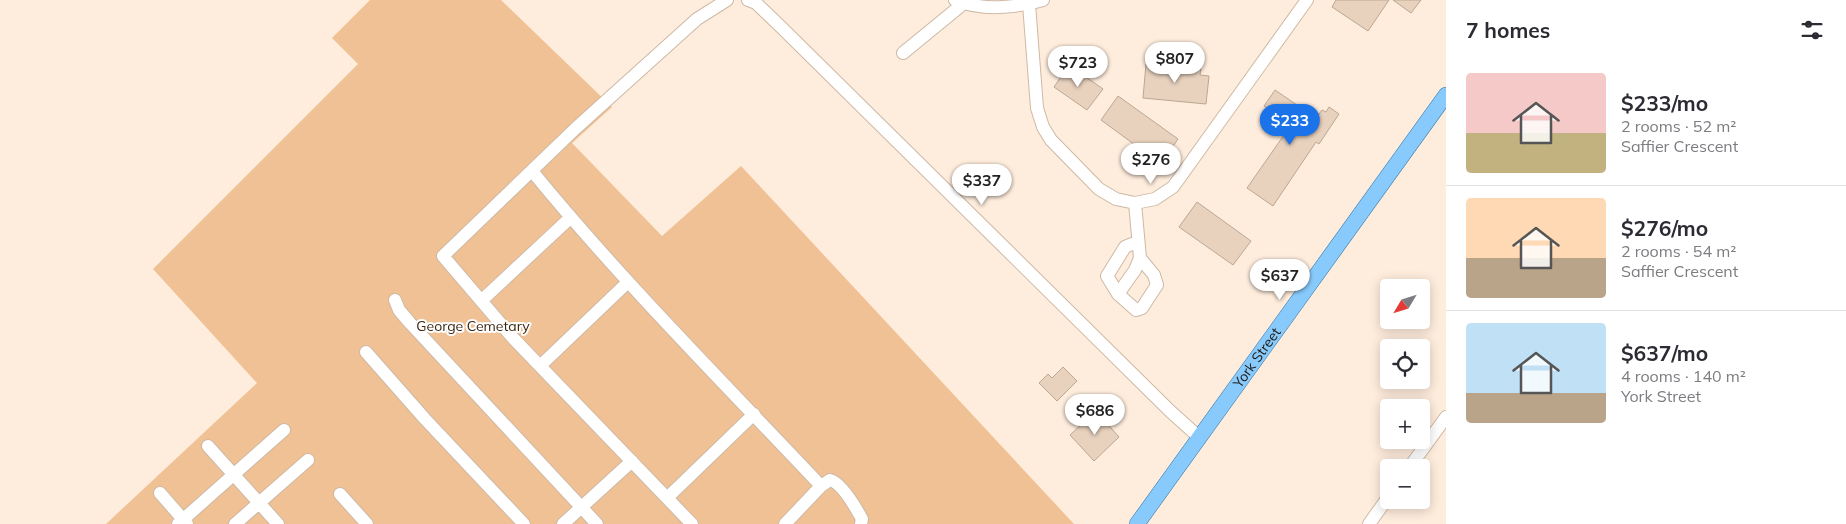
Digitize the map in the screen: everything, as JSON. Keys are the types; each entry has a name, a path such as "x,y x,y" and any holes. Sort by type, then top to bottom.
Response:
{"main road":[{"name":"York Street","path":"1138,524 1446,95"}],"street":[{"path":"692,524 513,338 443,256 576,128 698,19 727,0"},
{"path":"748,0 756,3 782,28 1170,411 1200,438"},
{"path":"903,53 959,2 984,7 1029,4 1043,0"},
{"path":"1029,4 1037,108 1043,127 1061,152 1099,189 1116,199 1135,203 1155,199 1173,187 1307,0"},
{"path":"532,170 570,218 628,282 821,486"},
{"path":"1118,294 1136,270 1140,258 1135,203"},
{"path":"481,301 570,218"},
{"path":"1138,244 1125,247 1108,272 1108,279 1118,294 1134,309 1138,310 1142,308 1157,285 1154,276 1140,258"},
{"path":"540,366 628,282"},
{"path":"395,300 399,310 416,329 597,524"},
{"path":"366,352 431,426 524,524"},
{"path":"667,498 754,414"},
{"path":"1416,459 1446,417"},
{"path":"160,493 183,522 284,430"},
{"path":"208,446 278,524"},
{"path":"235,524 308,460"},
{"path":"564,524 632,461"},
{"path":"785,524 821,486 830,480 837,483 855,508 862,519 861,524"},
{"path":"340,494 367,524"},
{"path":"1369,524 1380,509"}],"green space":[{"name":"George Cemetary","path":"370,0 501,0 612,107 572,143 662,236 741,166 1074,524 106,524 257,383 153,269 358,64 332,38"}],"building":[{"path":"1336,0 1389,0 1368,31 1332,7"},
{"path":"1393,0 1421,0 1411,13"},
{"path":"1146,64 1201,69 1200,75 1209,76 1206,104 1143,98"},
{"path":"1069,65 1103,89 1087,110 1054,87"},
{"path":"1275,90 1316,118 1322,110 1326,112 1329,107 1339,114 1319,144 1316,142 1273,206 1247,188 1291,125 1264,106"},
{"path":"1118,96 1178,139 1161,164 1101,120"},
{"path":"1197,202 1251,241 1233,265 1179,227"},
{"path":"1063,367 1077,381 1057,401 1039,383 1048,374 1052,378"},
{"path":"1096,411 1119,437 1094,461 1070,435"}]}
